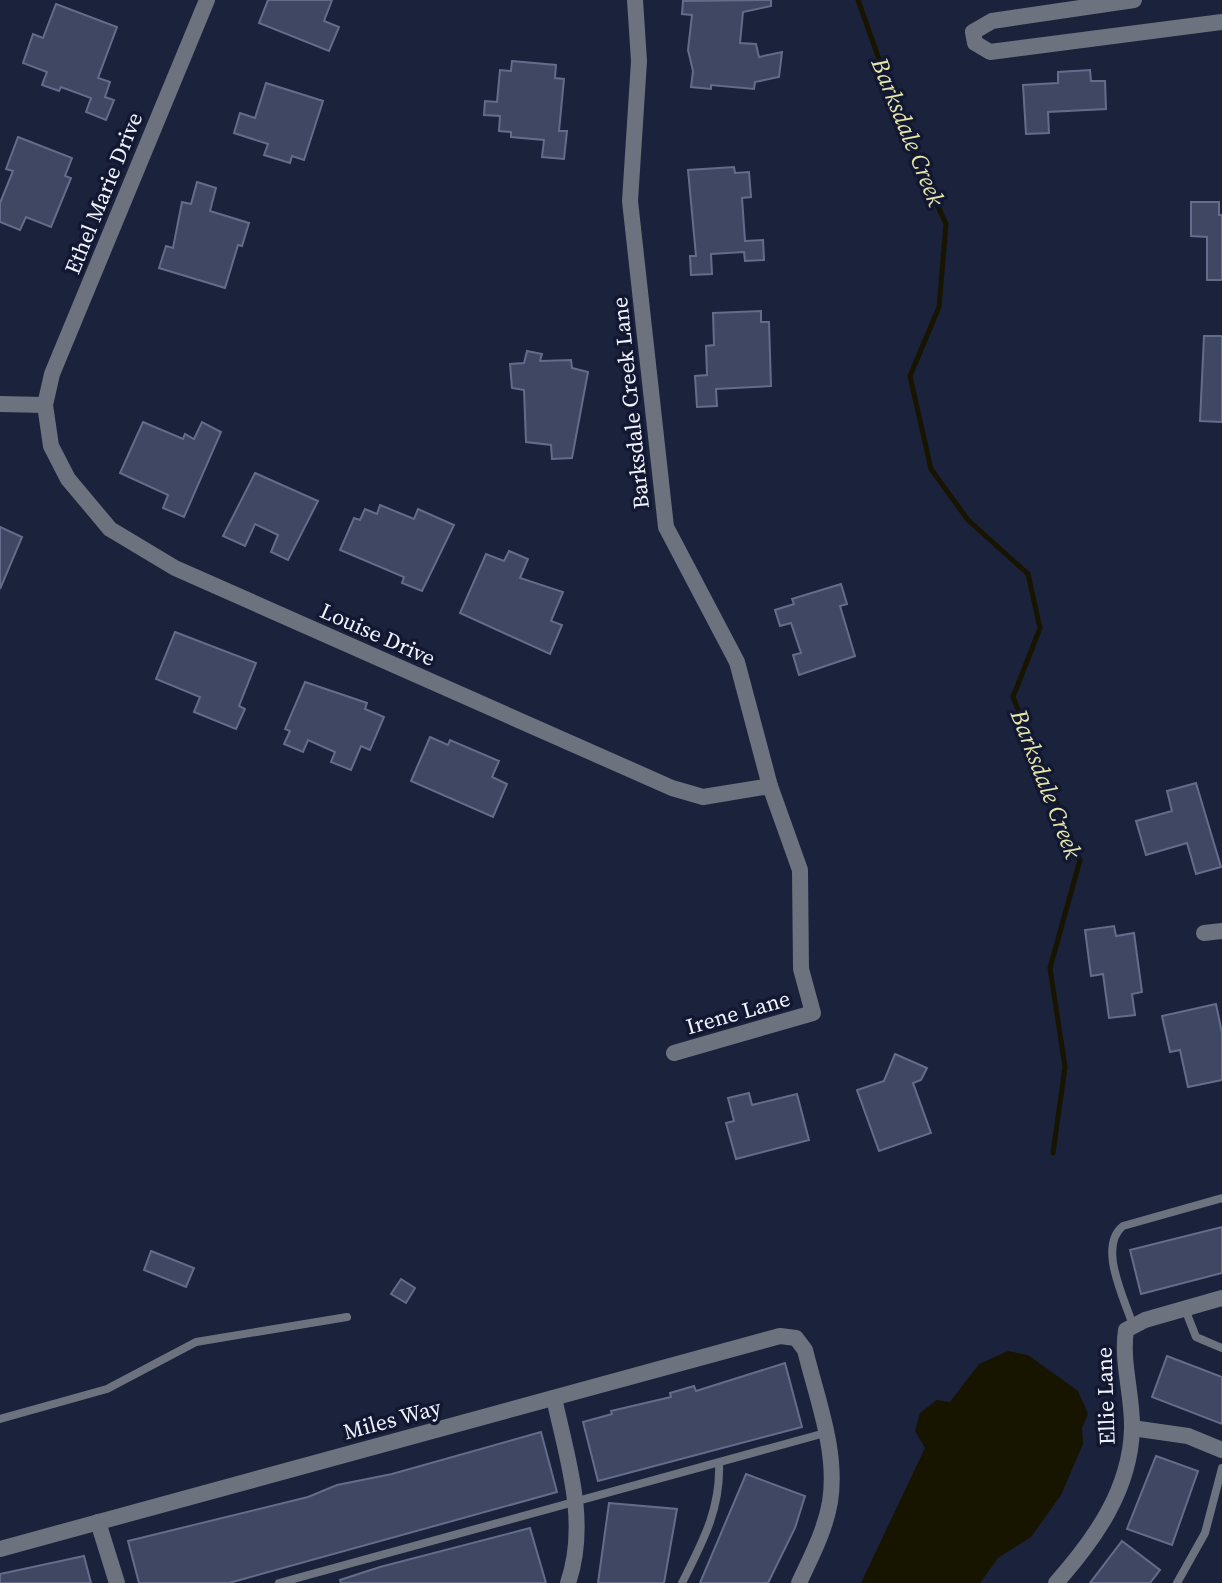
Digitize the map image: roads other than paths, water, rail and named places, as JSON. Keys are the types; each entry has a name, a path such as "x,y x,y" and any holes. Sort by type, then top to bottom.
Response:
{"street":[{"name":"Ethel Marie Drive","path":"45,405 52,374 207,0"},
{"name":"Barksdale Creek Lane","path":"635,0 639,61 630,201 664,513 684,567 711,608 737,662 770,786 800,870 801,969 813,1013"},
{"path":"1134,0 992,21 973,32 975,43 990,52 1222,22"},
{"path":"0,404 45,405"},
{"name":"Louise Drive","path":"45,405 51,446 68,479 89,506 110,529 175,568 672,788 703,797 770,786"},
{"path":"1204,933 1222,931"},
{"name":"Irene Lane","path":"674,1053 813,1013"},
{"path":"1130,1328 1222,1298"},
{"name":"Ellie Lane","path":"1056,1583 1092,1542 1114,1503 1129,1460 1132,1428 1124,1346 1130,1328"},
{"name":"Miles Way","path":"0,1549 780,1336 796,1338 805,1350 825,1433"},
{"path":"554,1398 577,1503 577,1544 568,1583"},
{"path":"1132,1428 1188,1436 1222,1450"},
{"path":"799,1583 820,1538 830,1502 832,1460 825,1433"},
{"path":"98,1522 117,1583"}],"lane":[{"path":"1130,1328 1110,1249 1116,1231 1123,1226 1222,1198"},
{"path":"1185,1309 1196,1337 1222,1348"},
{"path":"0,1419 107,1389 196,1342 347,1317"},
{"path":"279,1583 825,1433"},
{"path":"682,1583 708,1533 717,1505 719,1463"},
{"path":"1177,1583 1205,1533 1222,1468"}],"waterway":[{"name":"Barksdale Creek","path":"858,0 908,141 946,224 939,307 910,376 931,469 968,520 1028,574 1040,628 1013,697 1080,860 1050,968 1065,1067 1053,1153"}]}
